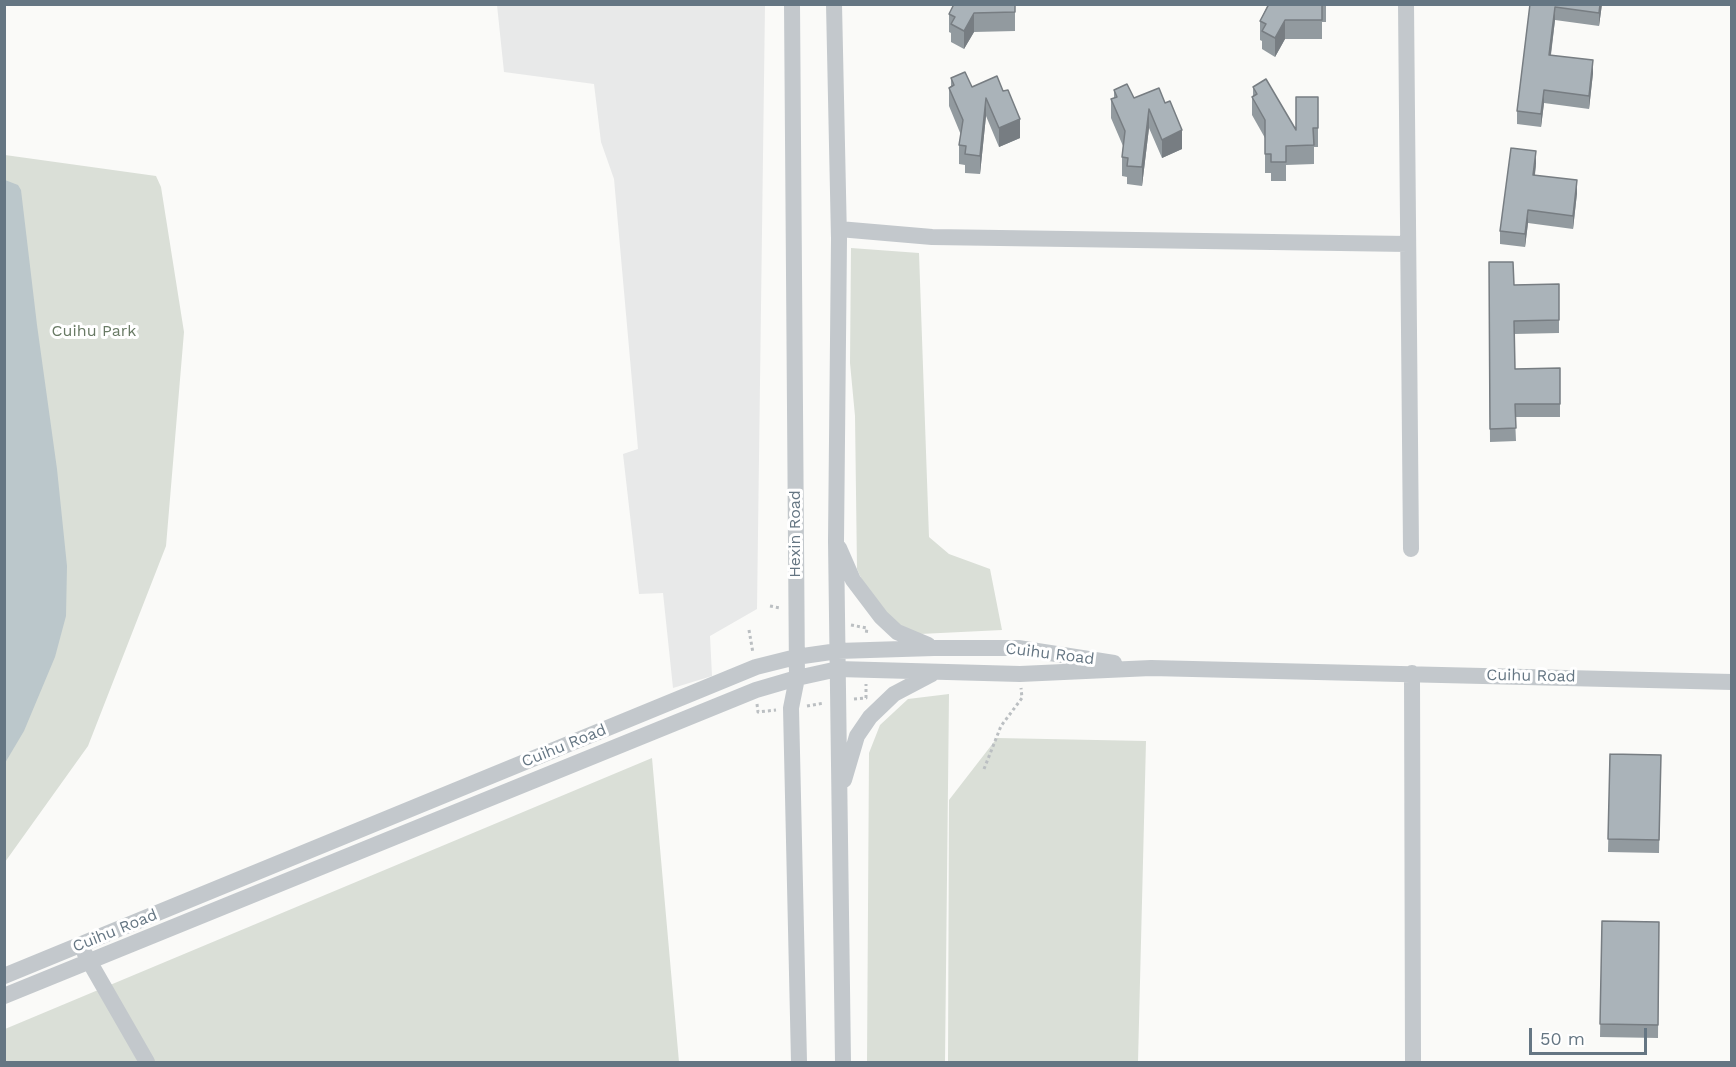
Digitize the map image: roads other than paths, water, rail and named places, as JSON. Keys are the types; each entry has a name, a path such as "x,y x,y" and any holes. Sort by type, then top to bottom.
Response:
{"street":[{"name":"Hexin Road","path":"792,4 797,678 791,708 799,1062"},
{"path":"834,4 838,229 836,541 843,1062"},
{"path":"1406,4 1411,549"},
{"path":"838,229 932,237 1408,244"},
{"path":"836,541 853,580 881,617 897,632 934,648"},
{"name":"Cuihu Road","path":"4,976 756,667 796,657 838,651 1018,648 1151,668"},
{"name":"Cuihu Road","path":"4,996 756,690 838,669 1020,674 1151,668 1731,682"},
{"path":"839,795 857,736 870,717 894,694 936,672"},
{"path":"1412,674 1413,1062"},
{"path":"81,945 147,1062"}],"park label":[{"name":"Cuihu Park","path":"94,331"}]}
